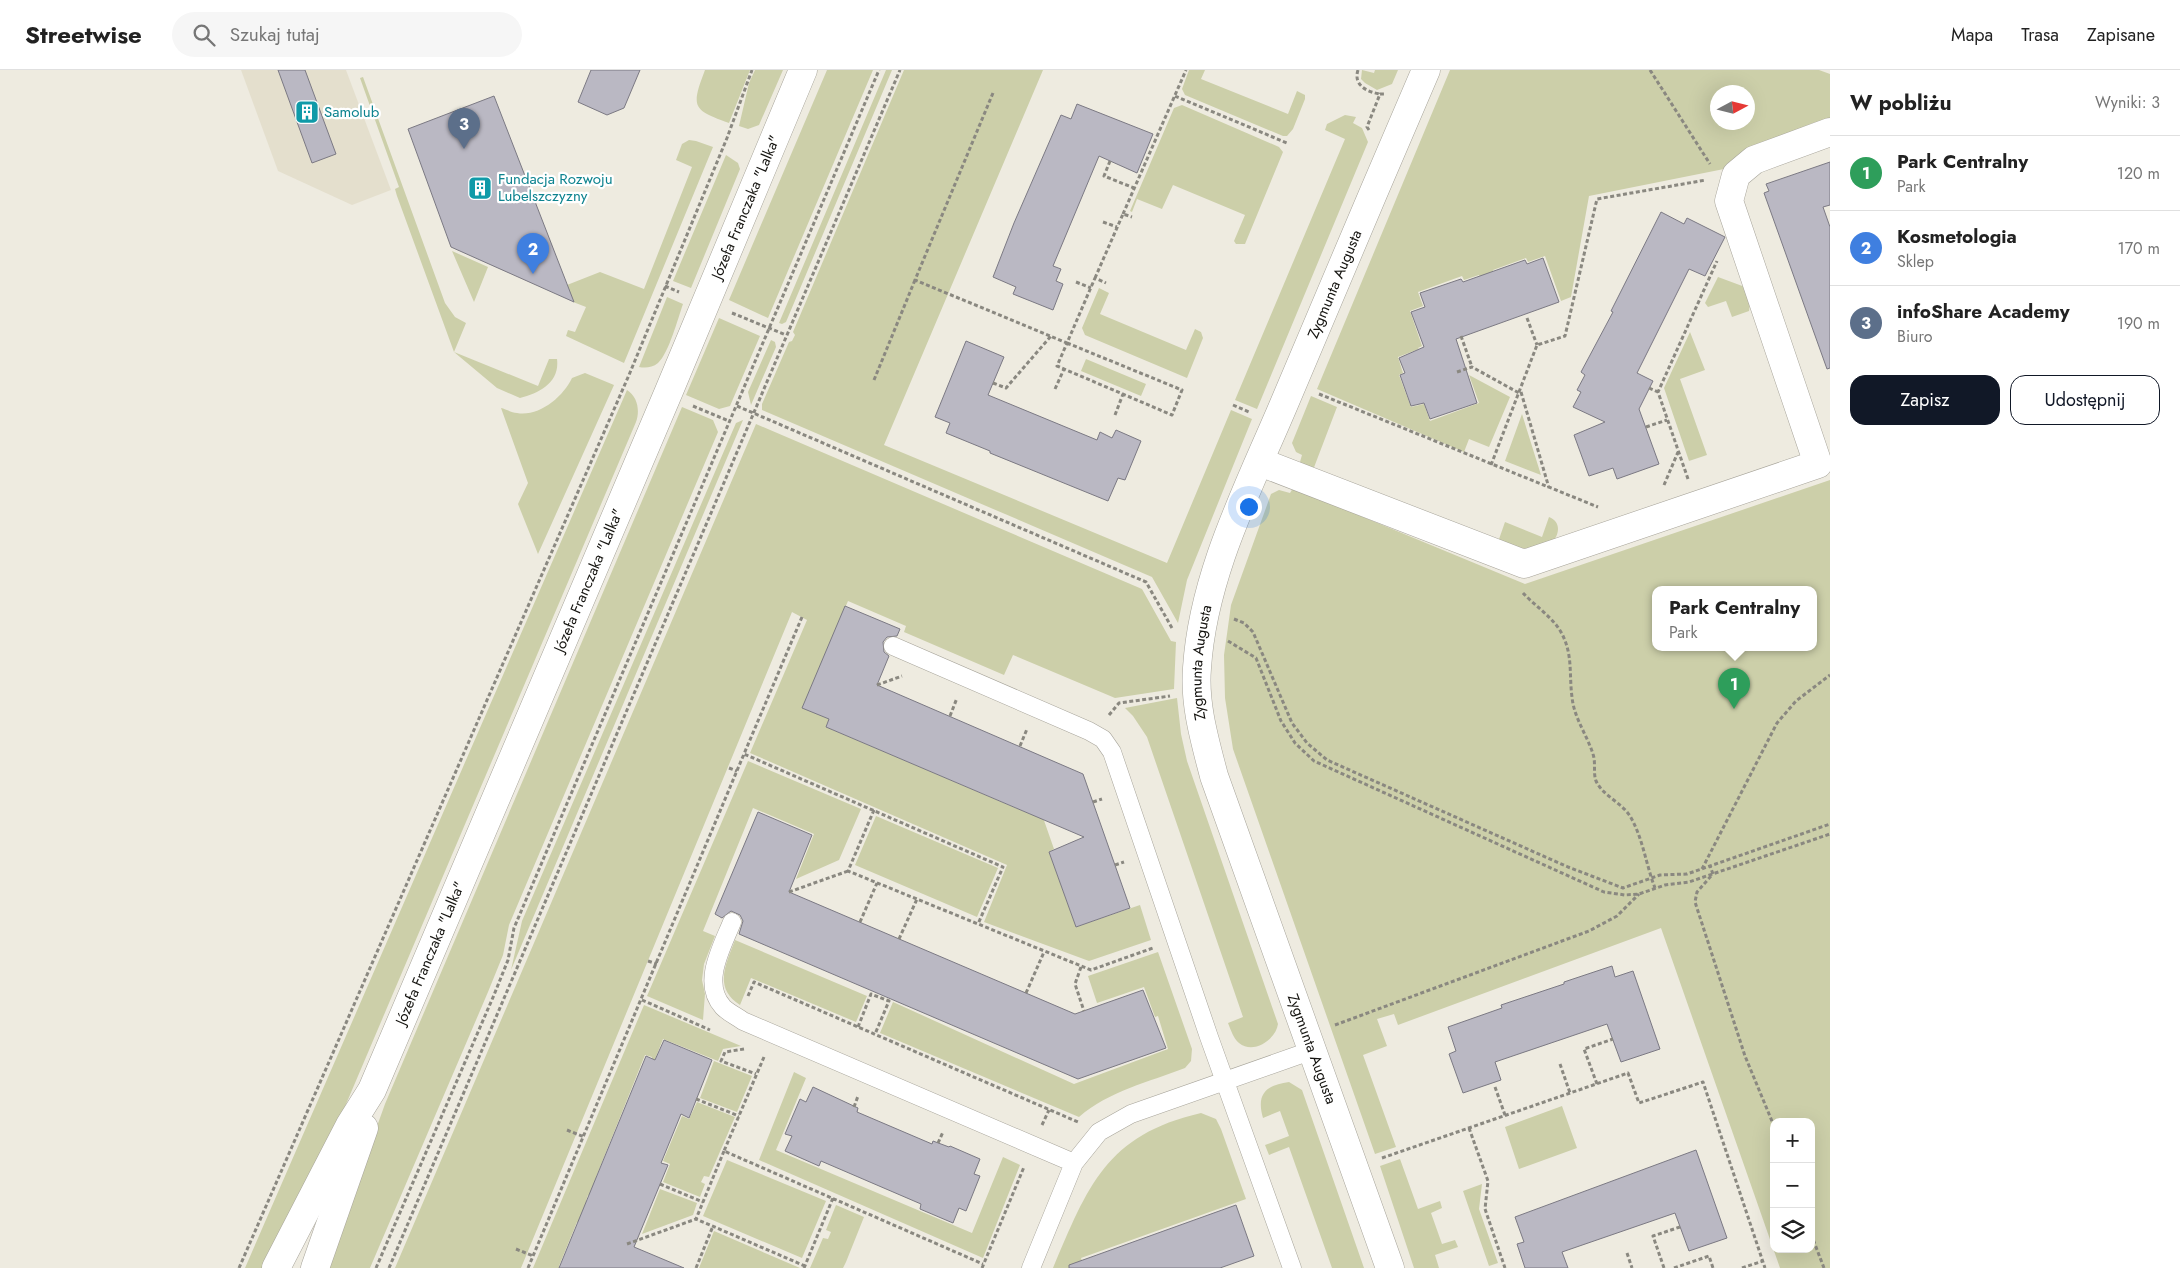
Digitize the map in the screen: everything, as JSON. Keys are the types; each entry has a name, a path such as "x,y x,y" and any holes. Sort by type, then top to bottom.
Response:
{"street":[{"name":"Józefa Franczaka \"Lalka\"","path":"276,1268 350,1125 372,1090 668,395 803,70"},
{"name":"Zygmunta Augusta","path":"1390,1268 1214,776 1203,733 1198,702 1196,670 1205,610 1212,579 1426,70"},
{"path":"1260,462 1524,564 1818,464 1729,201 1728,176 1754,160 1830,132"},
{"name":"Józefa Franczaka \"Lalka\"","path":"315,1268 364,1130 372,1090"}],"lane":[{"path":"893,646 1094,734 1112,752 1224,1080 1292,1268"},
{"path":"732,922 714,967 716,997 728,1012 1074,1163"},
{"path":"1031,1268 1074,1163 1099,1132 1132,1114 1313,1050"}],"path":[{"path":"239,1268 617,402 752,70"},
{"path":"376,1268 494,995 508,960 514,928 879,70"},
{"path":"389,1268 595,789 752,413 900,70"},
{"path":"914,280 1067,343 1182,390 1172,414 1057,366 1067,343 1091,288 1117,227 1186,70"},
{"path":"1358,70 1359,84 1365,90 1380,94"},
{"path":"1537,345 1565,336 1596,199 1728,176 1650,70"},
{"path":"874,380 993,94"},
{"path":"1175,96 1287,144"},
{"path":"1110,161 1104,176 1134,188"},
{"path":"1123,214 1132,217"},
{"path":"1103,222 1117,227"},
{"path":"1691,488 1658,392 1720,254 1745,246"},
{"path":"1095,278 1106,283"},
{"path":"1076,282 1091,288"},
{"path":"665,286 687,295"},
{"path":"730,312 786,335"},
{"path":"1491,465 1537,345 1528,318"},
{"path":"1681,327 1686,330"},
{"path":"993,383 1006,388 1050,336"},
{"path":"1461,336 1472,367 1520,392 1549,488"},
{"path":"1457,372 1472,367"},
{"path":"1054,389 1064,369"},
{"path":"1649,388 1658,392"},
{"path":"1115,415 1123,394"},
{"path":"1318,394 1491,465 1602,507"},
{"path":"668,395 729,421"},
{"path":"1232,405 1242,409"},
{"path":"737,406 1146,582 1176,635"},
{"path":"1646,427 1667,420"},
{"path":"1661,491 1678,451"},
{"path":"1520,563 1516,573 1516,583 1561,632 1568,648 1571,662 1572,698 1575,712 1588,737 1594,757 1595,778 1600,789 1623,807 1630,816 1640,839 1655,888"},
{"path":"1205,610 1221,613 1244,623 1253,632 1292,723 1307,743 1327,760 1568,867 1623,888 1660,875 1687,874 1830,824"},
{"path":"528,1268 802,617"},
{"path":"1224,639 1256,658 1281,721 1295,742 1314,761 1604,892 1625,895 1639,894 1665,885 1689,882 1830,834"},
{"path":"877,685 904,675"},
{"path":"1701,869 1777,723 1796,702 1830,675"},
{"path":"950,716 959,693"},
{"path":"1094,734 1119,703 1171,696"},
{"path":"1020,746 1030,722"},
{"path":"744,754 1003,867 978,924"},
{"path":"729,768 737,771"},
{"path":"848,871 874,810"},
{"path":"1710,866 1713,874"},
{"path":"788,892 848,871 1091,970 1161,945"},
{"path":"1713,874 1696,892 1695,902 1745,1056 1771,1118"},
{"path":"860,922 877,883"},
{"path":"1331,1026 1589,932 1617,916 1639,894"},
{"path":"899,939 917,899"},
{"path":"1026,993 1044,952"},
{"path":"648,961 657,964"},
{"path":"1081,967 1074,984 1084,1011"},
{"path":"754,982 1080,1123 1085,1119"},
{"path":"858,1027 871,994 889,1001 875,1034"},
{"path":"1597,1084 1584,1049 1612,1039"},
{"path":"752,1048 725,1052 721,1061 756,1074"},
{"path":"696,1219 765,1054"},
{"path":"1560,1064 1570,1093"},
{"path":"1376,1160 1628,1073 1640,1103 1703,1082 1765,1268"},
{"path":"1495,1087 1505,1115"},
{"path":"854,1107 859,1094"},
{"path":"696,1099 739,1116"},
{"path":"1469,1128 1488,1181 1485,1209 1505,1268"},
{"path":"567,1130 584,1137"},
{"path":"938,1143 944,1130"},
{"path":"724,1151 982,1266 1026,1165"},
{"path":"660,1184 703,1202"},
{"path":"627,1244 696,1219 804,1267 833,1198"},
{"path":"696,1268 713,1226"},
{"path":"1664,1268 1653,1236 1680,1227"},
{"path":"1815,1244 1824,1268"},
{"path":"516,1249 533,1256"},
{"path":"1627,1253 1632,1268"},
{"path":"1674,1268 1709,1256 1713,1268"},
{"path":"1742,1268 1763,1261"}],"shaded area":[{"path":"241,70 346,70 391,190 352,205 278,171"}],"green space":[{"path":"705,70 750,70 729,123 717,119 701,110 698,106 698,92"},
{"path":"755,70 783,70 759,125 748,129 739,126 749,83"},
{"path":"827,70 873,70 768,318 729,300"},
{"path":"886,70 892,70 786,322 779,323"},
{"path":"904,70 1043,70 884,445 1167,563 1231,410 1252,419 1187,580 1178,623 1152,577 762,410 762,404 789,342 792,341 795,335 793,332"},
{"path":"1189,70 1205,70 1201,79 1288,114 1297,91 1305,95 1293,129 1287,136 1283,136 1185,95 1182,89"},
{"path":"1362,70 1374,73 1375,70 1398,70 1392,84 1377,90 1361,79"},
{"path":"1450,70 1819,70 1830,74 1830,119 1813,123 1747,150 1729,168 1589,196 1571,297 1561,301 1545,256 1528,262 1526,258 1493,270 1494,275 1481,280 1479,275 1464,280 1462,276 1418,292 1423,306 1410,311 1422,346 1398,357 1403,373 1399,375 1411,407 1424,404 1430,421 1479,403 1469,375 1510,397 1489,447 1469,439 1464,452 1317,389"},
{"path":"363,77 445,303 455,317 466,323 454,352 397,196 395,189 399,187 360,78"},
{"path":"1182,105 1279,147 1283,152 1245,244 1236,244 1234,241 1245,215 1173,185 1162,209 1137,199 1132,212 1130,211 1174,108"},
{"path":"1345,115 1356,117 1353,123 1362,128 1368,142 1257,409 1235,400 1345,139 1325,130 1327,124"},
{"path":"689,140 713,147 624,363 566,336 568,330 575,332 586,307 573,302 567,285 600,272 644,289 692,167 676,160 682,144"},
{"path":"726,155 738,163 740,169 691,288 673,281"},
{"path":"452,251 488,267 474,302"},
{"path":"1718,277 1745,287 1750,304 1749,311 1732,317 1726,301 1708,307 1705,303"},
{"path":"1099,288 1109,293 1100,314 1186,350 1195,329 1201,332 1203,338 1187,378 1085,335 1082,328"},
{"path":"667,297 683,304 666,352 658,363 653,366 639,367"},
{"path":"719,318 760,336 730,406 719,409 686,395"},
{"path":"1690,332 1705,370 1680,379 1707,455 1689,461 1664,388"},
{"path":"771,340 775,342 776,347 751,405 748,392"},
{"path":"454,352 538,386 549,359 557,359 557,367 552,380 547,385 535,393 520,398 497,388"},
{"path":"1086,359 1146,384 1141,396 1081,371"},
{"path":"585,373 614,385 538,554 518,504 528,483 501,408 515,413 534,412 542,409 563,392 572,378"},
{"path":"627,390 636,400 638,413 636,422 341,1116 264,1268 245,1268"},
{"path":"1311,396 1337,407 1313,470 1301,465 1302,455 1296,452 1292,443"},
{"path":"682,407 713,420 718,432 509,925 503,955 488,992 370,1268 326,1268 385,1104"},
{"path":"1522,414 1541,475 1505,461"},
{"path":"743,420 511,970 522,921 736,423"},
{"path":"756,424 1142,589 1171,641 1176,642 1174,689 1115,698 1013,655 1004,675 904,632 906,626 848,601 803,707 829,719 826,727 1030,814 1040,809 1054,849 1049,852 1076,927 1140,905 1151,940 1089,961 984,922 1007,865 750,753 807,620 792,612 521,1268 395,1268"},
{"path":"1830,480 1830,1268 1780,1268 1775,1253 1815,1253 1815,1118 1770,1118 1770,1239 1661,928 1398,1025 1394,1014 1377,1019 1387,1046 1363,1055 1396,1147 1375,1154 1233,749 1225,698 1224,655 1231,605 1271,494 1279,490 1290,493 1293,488 1525,584"},
{"path":"1549,517 1555,521 1558,527 1554,540 1526,548 1514,547 1498,542 1505,522 1542,537"},
{"path":"1177,698 1181,734 1187,761 1278,1024 1269,1040 1257,1046 1245,1046 1239,1043 1228,1023 1243,1017 1147,737 1133,716 1125,708"},
{"path":"748,761 861,809 839,860 796,879 814,834 753,808 703,931 715,936 704,964 702,980 705,994 703,1020 647,996"},
{"path":"876,816 998,868 977,917 855,865"},
{"path":"735,940 867,996 856,1022 751,978 740,1005 732,998 724,983 728,958"},
{"path":"1158,952 1192,1049 1191,1061 1185,1068 1103,1100 1079,1117 880,1033 893,1002 1074,1084 1168,1049 1158,1016 1155,1017 1144,987 1097,1003 1088,976"},
{"path":"644,1005 741,1046 723,1049 718,1061 663,1039 654,1062 651,1060 652,1057 645,1055 596,1177 598,1179 596,1198 588,1195 586,1201 593,1204 584,1225 577,1222 559,1266 563,1268 533,1268"},
{"path":"714,1061 752,1076 737,1112 700,1098"},
{"path":"794,1072 806,1078 776,1150 972,1233 1003,1157 1020,1165 983,1258 759,1160"},
{"path":"1289,1082 1302,1090 1364,1268 1332,1268 1289,1147 1269,1155 1265,1145 1289,1136 1280,1111 1263,1118 1261,1110 1262,1097 1269,1088"},
{"path":"697,1102 735,1117 709,1177 704,1176 701,1182 705,1184 700,1197 663,1182 670,1164 663,1161 682,1116 689,1119"},
{"path":"1562,1106 1577,1148 1519,1169 1505,1127"},
{"path":"1201,1113 1216,1119 1246,1199 1081,1258 1085,1268 1053,1268 1078,1212 1104,1168 1122,1150 1143,1135 1169,1123"},
{"path":"1400,1159 1418,1209 1440,1201 1442,1208 1431,1213 1442,1244 1455,1240 1458,1247 1435,1255 1439,1268 1414,1268 1380,1166"},
{"path":"727,1160 826,1201 802,1258 703,1216"},
{"path":"1482,1184 1479,1209 1498,1263 1489,1266 1463,1191"},
{"path":"660,1189 697,1203 693,1215 642,1234"},
{"path":"836,1205 864,1217 846,1262 843,1268 810,1268 823,1238 828,1239 831,1232 826,1230"},
{"path":"714,1231 800,1268 699,1268"}],"building":[{"name":"Samolub","path":"278,70 305,70 336,154 312,163"},
{"path":"591,70 640,70 624,108 607,115 578,102"},
{"name":"Fundacja Rozwoju Lubelszczyzny","path":"494,96 574,302 451,247 408,129"},
{"path":"1077,104 1153,134 1137,173 1099,156 1053,266 1061,269 1056,281 1063,284 1053,310 1013,294 1016,287 993,277 1014,223 1061,115 1071,119"},
{"path":"1830,162 1830,205 1823,207 1830,227 1830,368 1827,369 1764,193 1769,191 1766,184"},
{"path":"1661,212 1684,224 1687,218 1725,237 1705,276 1689,269 1637,373 1653,381 1639,409 1659,464 1617,479 1613,468 1589,476 1574,435 1605,422 1573,407 1581,392 1577,390 1585,375 1581,372 1613,312 1611,311"},
{"path":"1543,258 1559,302 1456,339 1477,403 1430,419 1424,403 1411,406 1400,375 1405,373 1399,358 1424,347 1411,312 1425,307 1420,293 1461,279 1463,282 1525,260 1527,264"},
{"path":"966,341 1004,357 988,395 1097,440 1100,432 1112,438 1116,430 1141,441 1125,480 1118,478 1108,501 946,433 950,423 935,417"},
{"path":"845,606 900,629 897,636 887,637 883,642 884,652 889,656 877,685 1083,774 1130,908 1076,927 1049,852 1084,837 826,727 829,719 802,708"},
{"path":"758,812 812,835 789,892 1075,1014 1143,990 1166,1048 1078,1079 739,934 743,921 740,915 731,911 722,918 715,914"},
{"path":"1612,966 1615,977 1633,971 1660,1049 1621,1062 1607,1024 1495,1062 1501,1080 1463,1093 1449,1054 1456,1051 1448,1027 1502,1008 1501,1005"},
{"path":"664,1040 712,1060 689,1118 681,1114 661,1163 668,1165 634,1247 684,1268 559,1268 646,1056 655,1060"},
{"path":"813,1087 858,1108 857,1112 932,1144 933,1141 950,1146 980,1159 974,1174 980,1176 966,1211 959,1208 953,1223 920,1209 921,1204 821,1161 819,1166 785,1151 792,1136 785,1134 800,1099 806,1102"},
{"path":"1696,1150 1727,1238 1689,1251 1675,1213 1562,1252 1568,1268 1525,1268 1517,1244 1524,1242 1515,1217"},
{"path":"1236,1205 1254,1256 1220,1268 1069,1268 1069,1265"}],"place":[{"name":"Samolub","path":"307,112"},
{"name":"infoShare Academy","path":"464,149"},
{"name":"Fundacja Rozwoju Lubelszczyzny","path":"480,188"},
{"name":"Kosmetologia","path":"533,274"},
{"name":"Park Centralny","path":"1734,709"}]}
